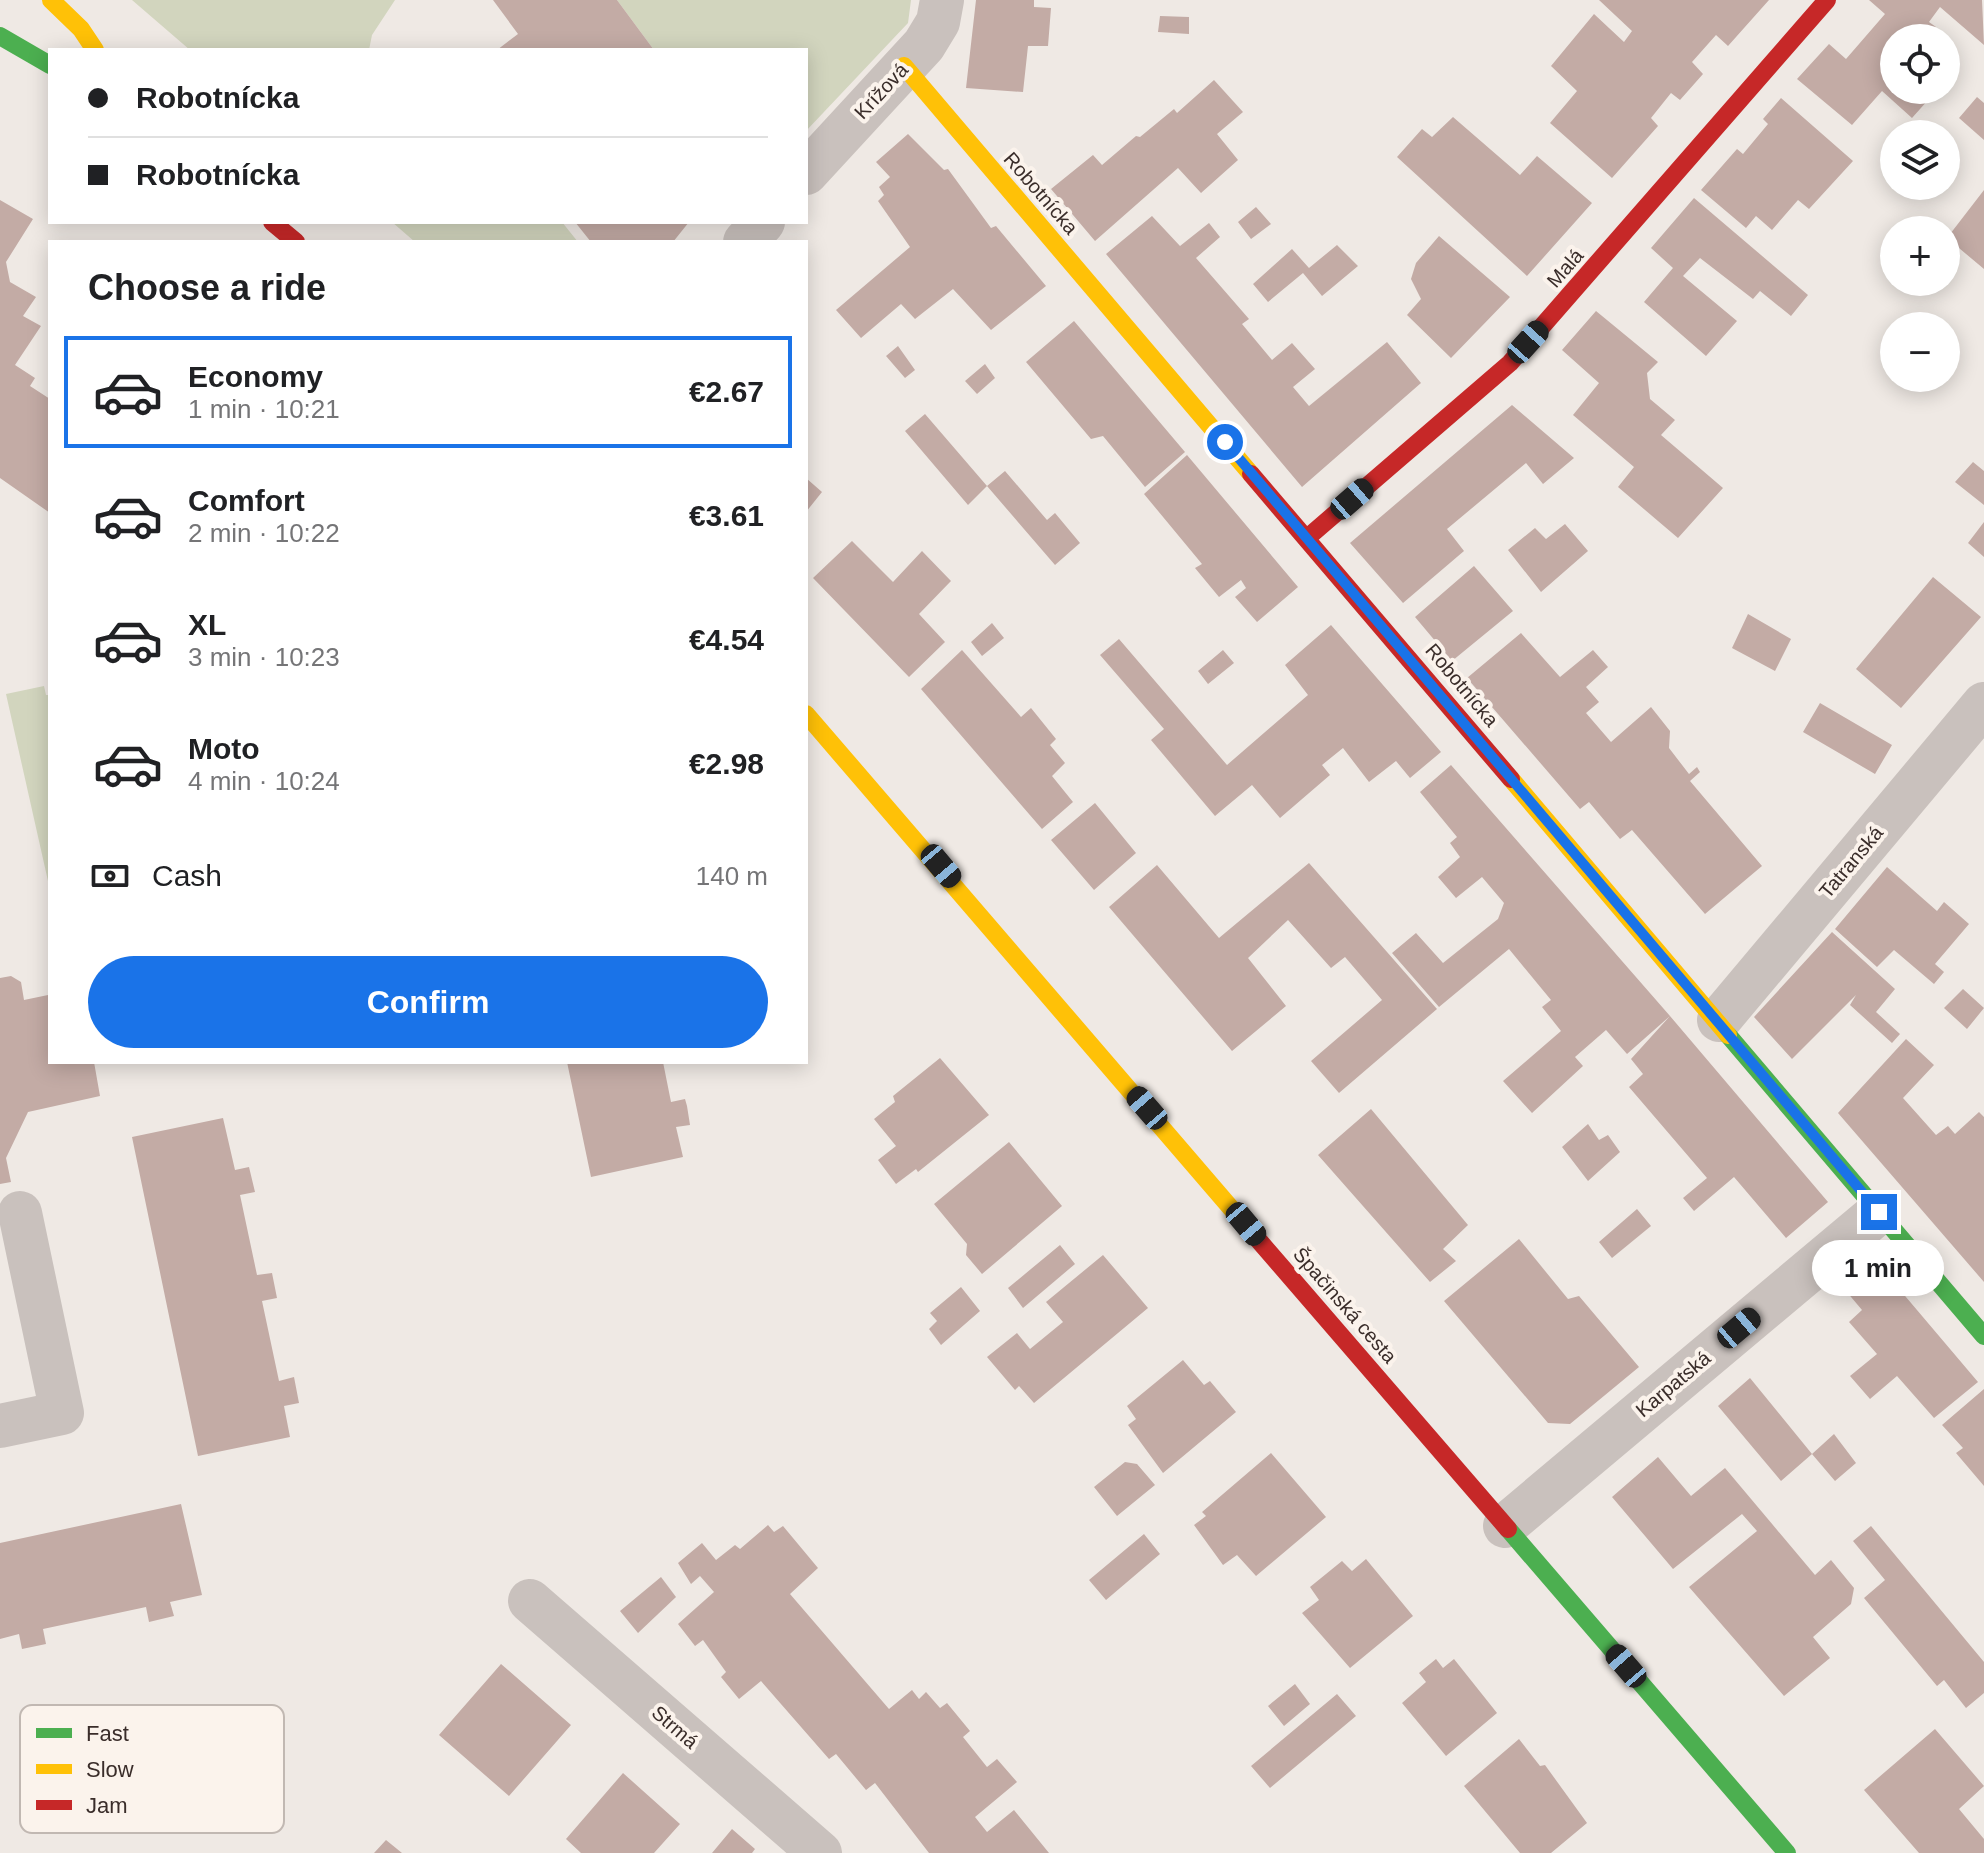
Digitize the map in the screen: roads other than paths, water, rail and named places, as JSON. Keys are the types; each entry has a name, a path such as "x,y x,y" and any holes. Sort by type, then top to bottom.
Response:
{"street":[{"path":"51,0 81,29 94,48"},
{"name":"Krížová","path":"808,171 904,66 938,22 942,0"},
{"name":"Malá","path":"1307,538 1510,363 1827,0"},
{"path":"0,36 48,64"},
{"name":"Robotnícka","path":"904,66 1719,1020 1984,1336"},
{"path":"274,224 294,240"},
{"path":"747,240 761,224"},
{"name":"Tatranská","path":"1719,1020 1984,704"},
{"name":"Špačinská cesta","path":"808,716 1787,1853"},
{"name":"Karpatská","path":"1505,1526 1879,1212"},
{"path":"0,1426 62,1413 20,1213"},
{"name":"Strmá","path":"530,1601 820,1853"}]}
